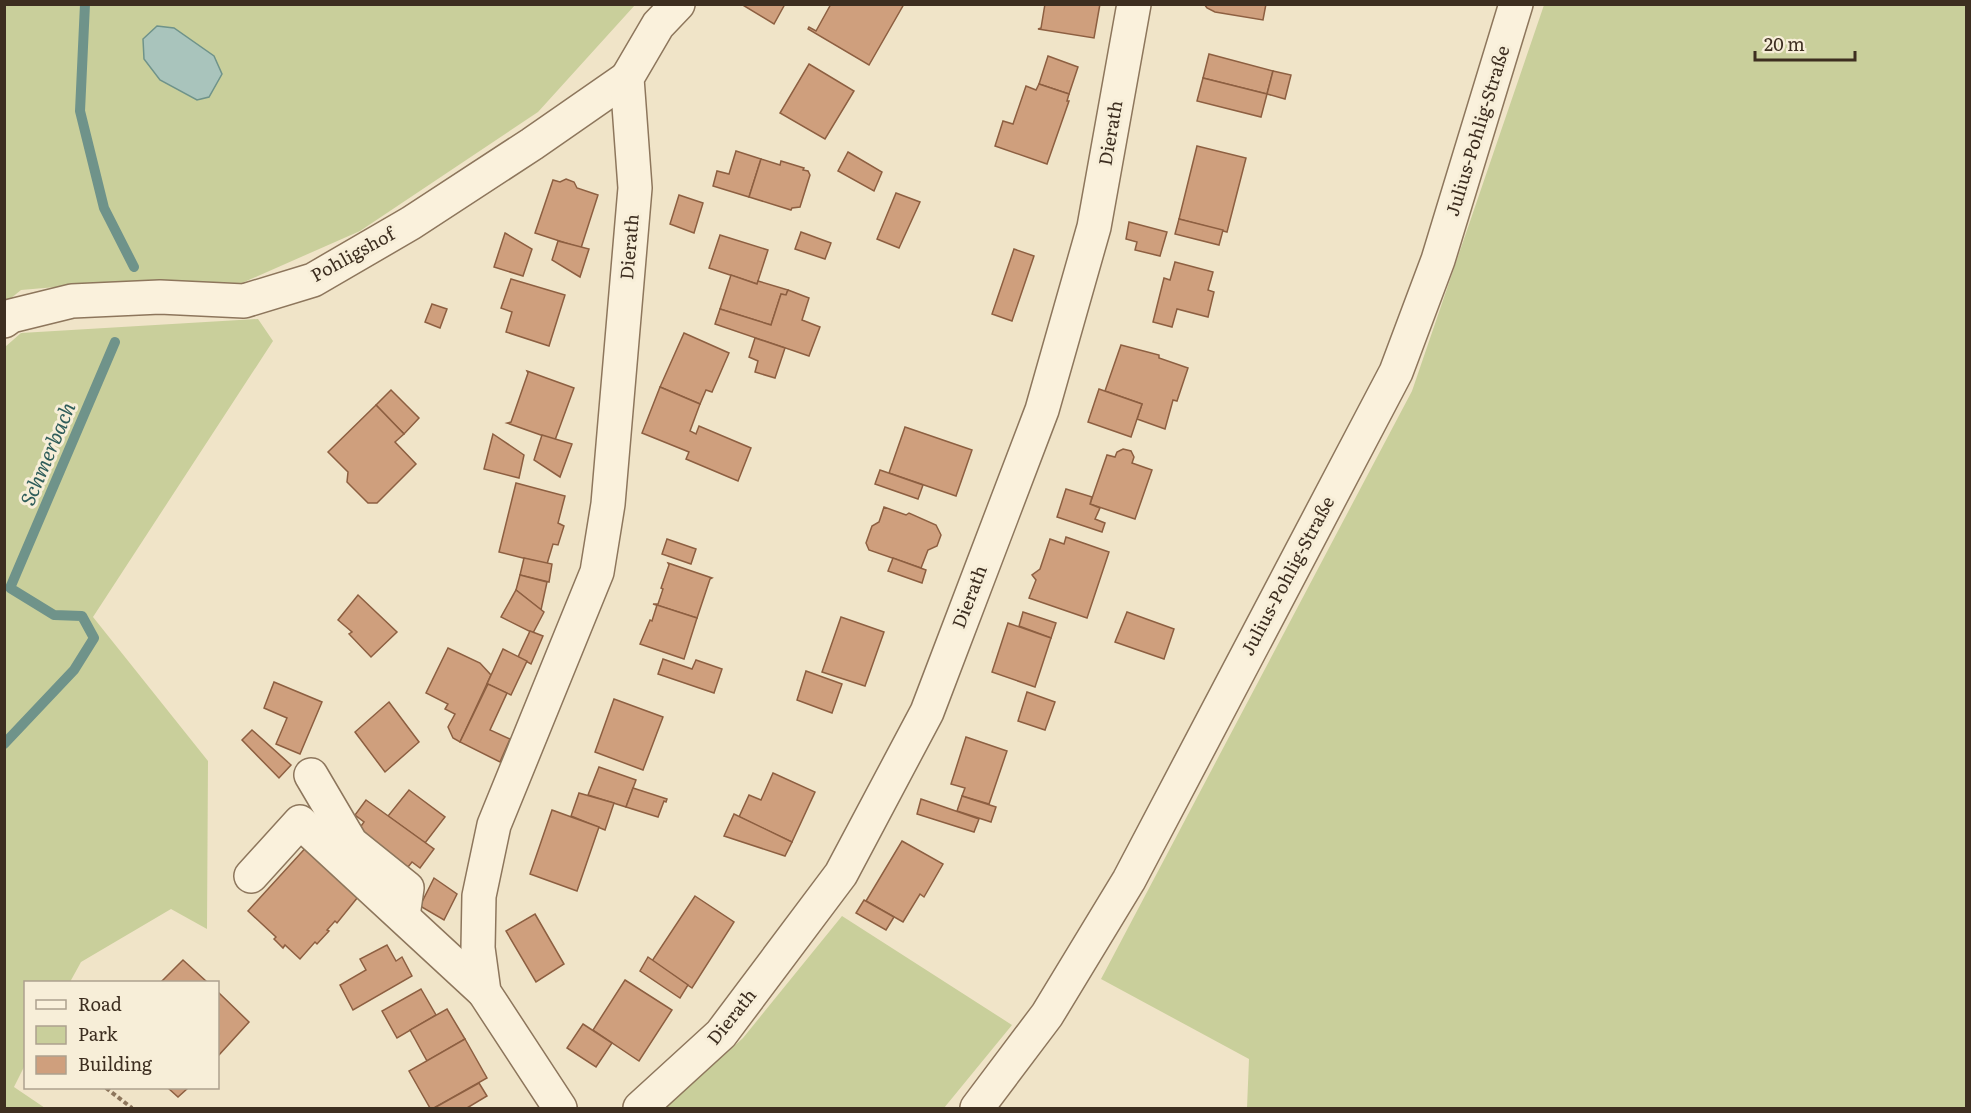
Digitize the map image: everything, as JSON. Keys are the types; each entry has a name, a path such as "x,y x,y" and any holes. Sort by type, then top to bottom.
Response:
{"street":[{"path":"627,78 658,25 678,4"},
{"name":"Dierath","path":"640,1108 721,1034 841,874 927,712 1042,410 1094,227 1134,4"},
{"name":"Julius-Pohlig-Straße","path":"977,1108 1047,1015 1129,880 1396,372 1438,260 1516,4"},
{"name":"Pohligshof","path":"4,321 11,315 72,301 160,297 244,301 313,280 429,211 532,144 627,78"},
{"name":"Dierath","path":"560,1108 484,992 478,948 479,896 494,825 597,572 608,504 635,188 627,78"},
{"path":"311,775 351,843 407,888 403,916"},
{"path":"250,876 300,822 484,992"}],"path":[{"path":"107,1089 132,1108"}],"green space":[{"path":"5,5 635,5 538,112 360,231 242,283 126,281 21,290 5,303"},
{"path":"1544,5 1966,5 1966,1108 1247,1108 1249,1059 1101,979 1412,391"},
{"path":"258,319 273,341 93,617 208,761 207,929 171,909 81,962 71,981 24,981 24,1067 14,1087 45,1108 5,1108 5,347 21,333"},
{"path":"842,916 1012,1025 944,1108 665,1108 743,1038"}],"water":[{"path":"157,26 174,28 214,56 222,74 209,97 197,100 160,80 144,59 143,39"}],"building":[{"path":"741,4 785,4 774,24"},
{"path":"831,4 904,4 869,65 808,29 809,27 816,31"},
{"path":"1045,4 1100,4 1094,38 1038,29 1041,28"},
{"path":"1204,4 1266,4 1263,20 1215,12"},
{"path":"1209,54 1273,71 1267,94 1203,78"},
{"path":"1048,56 1078,67 1069,94 1039,84"},
{"path":"809,64 854,91 825,139 780,113"},
{"path":"1273,71 1291,75 1285,99 1267,94"},
{"path":"1203,78 1267,94 1261,117 1197,101"},
{"path":"1039,84 1069,94 1067,101 1069,101 1047,164 995,146 1003,121 1013,124 1026,86 1036,90"},
{"path":"1197,146 1246,158 1227,232 1179,219"},
{"path":"736,151 761,159 749,197 713,186 717,171 729,174"},
{"path":"848,152 882,172 874,191 838,171"},
{"path":"761,159 780,165 781,161 808,171 810,175 800,207 791,210 749,197"},
{"path":"566,179 574,182 577,188 598,195 581,248 535,233 553,180 560,182"},
{"path":"896,193 920,202 899,248 877,239"},
{"path":"679,195 703,203 694,233 670,224"},
{"path":"1179,219 1223,230 1219,245 1175,234"},
{"path":"1129,222 1167,232 1160,256 1135,250 1137,242 1126,239"},
{"path":"801,232 831,243 825,259 795,249"},
{"path":"505,233 532,249 523,276 494,267"},
{"path":"720,235 768,250 757,284 709,268"},
{"path":"558,241 589,249 580,277 552,260"},
{"path":"1014,249 1034,256 1012,321 992,314"},
{"path":"1175,262 1213,272 1208,290 1214,292 1208,317 1177,309 1172,327 1153,322 1164,278 1170,280"},
{"path":"731,275 757,284 758,281 788,290 786,295 781,294 771,325 720,309"},
{"path":"511,279 565,295 549,346 506,332 512,312 501,308"},
{"path":"788,290 809,298 802,320 820,327 809,356 715,324 720,309 771,325 781,294 786,295"},
{"path":"432,304 447,309 440,328 425,322"},
{"path":"684,333 729,353 712,392 706,390 700,404 660,387"},
{"path":"755,338 785,348 775,378 755,372 758,361 749,357"},
{"path":"1121,345 1159,355 1159,358 1188,368 1177,401 1173,400 1165,429 1137,419 1142,404 1105,391"},
{"path":"527,371 574,388 555,440 507,423 511,422"},
{"path":"660,387 700,404 690,431 696,434 699,426 751,448 738,481 686,459 689,452 642,433"},
{"path":"1099,389 1142,404 1131,437 1088,422"},
{"path":"391,390 419,418 404,434 376,405"},
{"path":"376,405 404,434 395,442 416,464 377,503 368,503 347,482 348,472 328,452"},
{"path":"905,427 972,450 956,496 889,473"},
{"path":"493,434 524,455 519,478 484,469"},
{"path":"542,435 572,444 560,477 534,460"},
{"path":"1123,449 1131,451 1134,457 1132,463 1152,470 1135,519 1090,504 1107,455 1115,457 1117,452"},
{"path":"880,470 923,485 918,499 875,484"},
{"path":"516,483 565,496 558,523 564,526 558,545 553,544 547,564 499,552"},
{"path":"1066,489 1092,497 1090,504 1100,508 1095,519 1105,523 1102,532 1057,517"},
{"path":"884,507 906,515 909,513 936,525 941,535 937,546 928,550 921,568 869,550 866,543 872,526 879,522"},
{"path":"1066,537 1109,552 1087,618 1029,598 1036,580 1032,575 1040,569 1050,539 1064,544"},
{"path":"667,539 696,549 691,564 662,554"},
{"path":"524,558 552,564 549,582 520,575"},
{"path":"893,558 926,570 922,583 888,571"},
{"path":"668,563 712,578 697,618 653,604 658,604"},
{"path":"520,575 547,582 541,610 516,590"},
{"path":"516,590 544,612 533,633 501,617"},
{"path":"358,595 397,632 371,657 349,634 352,632 338,620"},
{"path":"657,605 697,618 684,659 640,644 650,620 652,621"},
{"path":"1023,612 1056,623 1051,638 1019,626"},
{"path":"1127,612 1174,629 1164,659 1115,642"},
{"path":"841,617 884,632 865,686 822,672"},
{"path":"1008,623 1051,638 1035,687 992,672"},
{"path":"530,631 543,636 531,664 518,657"},
{"path":"448,648 480,663 491,675 460,742 453,738 448,727 455,714 445,709 448,704 426,693"},
{"path":"503,649 527,661 511,695 487,684"},
{"path":"663,659 692,669 696,660 722,669 714,693 658,674"},
{"path":"806,671 842,684 832,713 797,700"},
{"path":"274,682 322,702 300,754 276,744 287,718 264,708"},
{"path":"488,684 507,693 490,730 510,739 500,762 460,742"},
{"path":"1027,692 1055,702 1045,730 1018,721"},
{"path":"614,699 663,717 643,770 595,752"},
{"path":"389,702 419,742 385,772 355,732"},
{"path":"252,730 291,765 279,778 242,740"},
{"path":"966,737 1007,751 989,804 962,796 965,788 951,784"},
{"path":"599,767 636,780 626,807 588,795"},
{"path":"773,773 815,792 792,842 739,817 749,795 761,800"},
{"path":"633,788 667,799 658,817 626,807"},
{"path":"409,790 445,817 425,843 388,816"},
{"path":"579,793 614,803 605,830 571,816"},
{"path":"962,796 996,807 991,822 957,811"},
{"path":"921,799 979,819 974,832 917,814"},
{"path":"366,800 434,849 420,868 412,862 404,872 354,836 364,822 355,815"},
{"path":"552,810 599,827 577,891 530,874"},
{"path":"734,814 792,842 785,856 724,836"},
{"path":"902,841 943,864 924,897 920,894 903,922 866,901"},
{"path":"310,843 362,892 337,923 335,921 327,930 329,931 317,944 315,942 300,959 285,945 283,948 274,939 276,937 248,911"},
{"path":"434,878 457,894 444,920 420,906"},
{"path":"695,896 734,922 692,988 652,961"},
{"path":"864,900 894,917 886,930 856,913"},
{"path":"535,914 564,964 536,982 506,931"},
{"path":"387,945 396,961 402,957 412,976 353,1010 340,985 366,970 360,959"},
{"path":"648,957 688,985 680,998 640,971"},
{"path":"183,960 206,981 162,981"},
{"path":"625,980 672,1010 639,1061 593,1030"},
{"path":"421,989 436,1015 397,1038 382,1011"},
{"path":"219,993 249,1022 219,1055"},
{"path":"447,1009 465,1039 427,1061 410,1030"},
{"path":"583,1024 612,1043 596,1067 567,1048"},
{"path":"465,1039 487,1078 434,1108 430,1108 409,1071"},
{"path":"479,1083 487,1096 467,1108 434,1108"},
{"path":"169,1089 187,1089 178,1097"}],"waterway":[{"name":"Schmerbach","path":"85,4 80,111 104,208 134,267"},
{"name":"Schmerbach","path":"4,744 74,670 94,638 82,616 54,615 10,588 115,342"}]}
